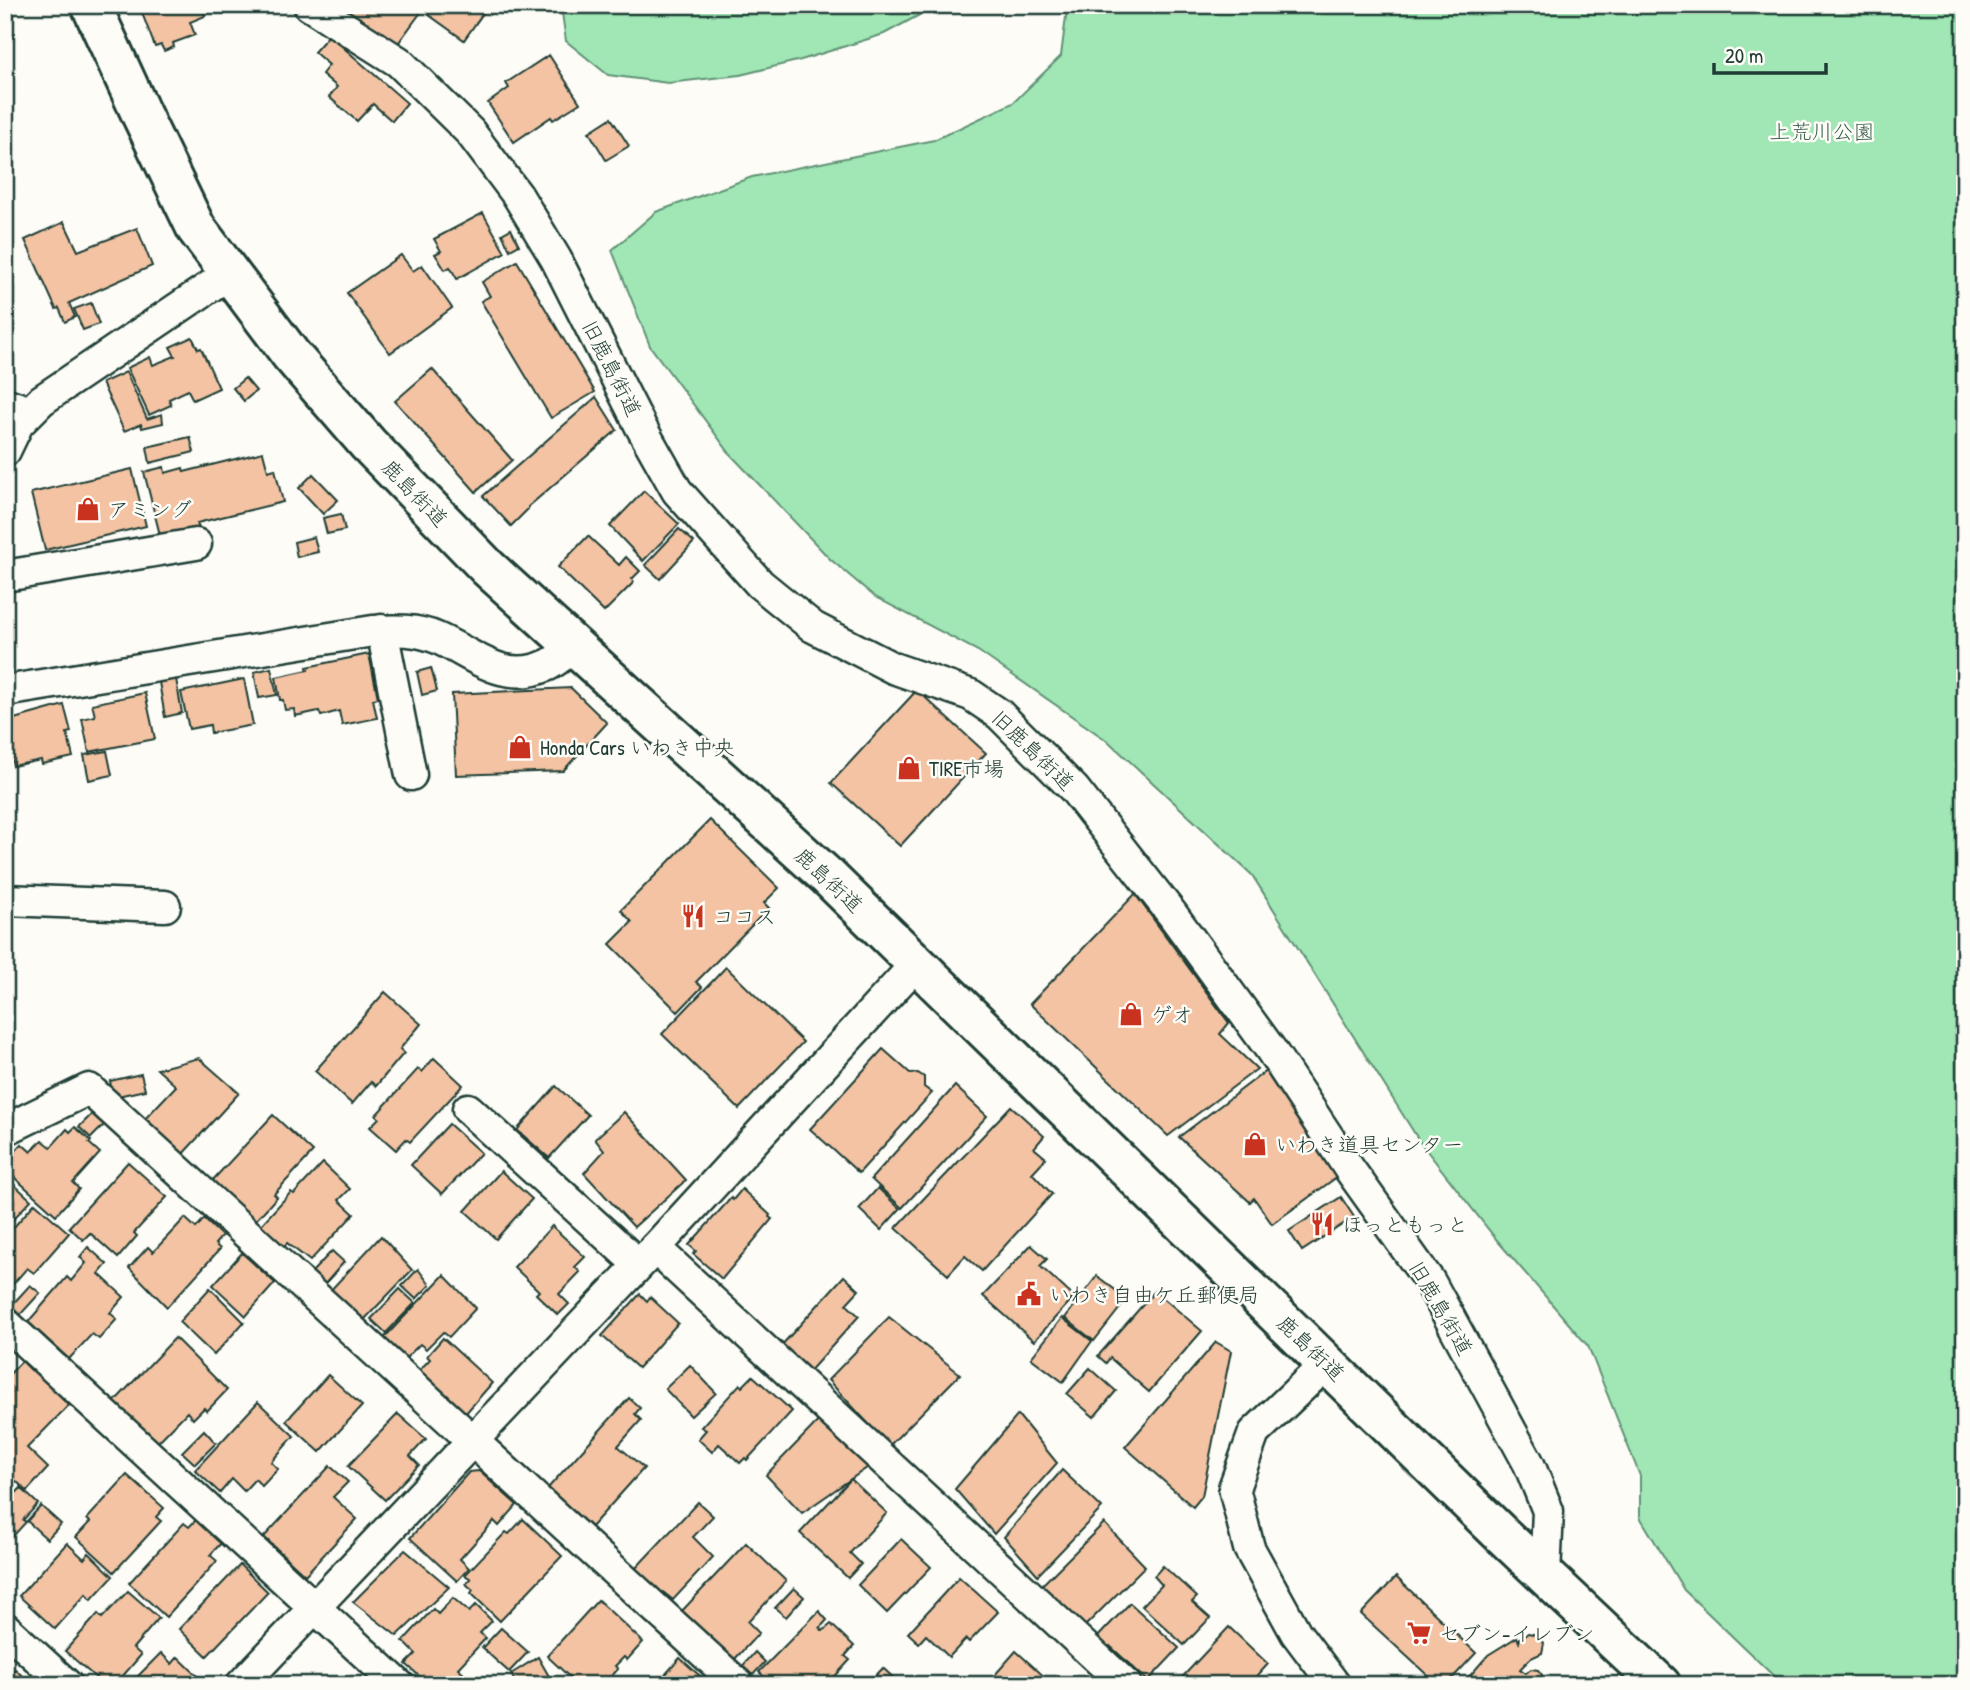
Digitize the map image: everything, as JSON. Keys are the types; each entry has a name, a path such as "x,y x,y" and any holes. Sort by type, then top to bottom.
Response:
{"street":[{"name":"鹿島街道","path":"91,5 197,228 291,355 368,444 488,568 828,877 1326,1363 1661,1685"},
{"name":"旧鹿島街道","path":"309,5 399,62 470,132 518,196 556,259 641,427 677,491 760,584 813,627 892,668 971,695 999,714 1074,789 1172,914 1271,1050 1350,1170 1430,1282 1529,1464 1548,1511 1545,1575"},
{"path":"5,451 18,424 35,406 230,273"},
{"path":"5,576 196,544"},
{"path":"382,630 411,775"},
{"path":"5,691 382,630 414,631 436,637 493,667 516,673 549,665 574,646"},
{"path":"5,900 165,906"},
{"path":"241,1685 646,1256 916,963"},
{"path":"5,1130 89,1089 739,1685"},
{"path":"468,1109 646,1256 1126,1685"},
{"path":"5,1323 399,1685"},
{"path":"1326,1363 1254,1433 1234,1488 1249,1548 1296,1633 1335,1685"},
{"path":"5,1628 62,1683"}],"lane":[{"path":"5,396 35,406"}],"green space":[{"path":"938,5 884,34 801,60 740,75 668,83 608,75 566,41 561,6"},
{"name":"上荒川公園","path":"1063,5 1965,5 1965,1685 1783,1685 1684,1590 1640,1517 1640,1476 1588,1346 1496,1239 1420,1142 1252,875 1109,742 978,651 875,597 830,559 731,455 650,346 612,250 656,212 752,177 934,140 1013,103 1061,56 1067,9"}],"building":[{"path":"139,5 201,5 205,16 190,22 195,35 173,43 174,47 164,51 161,45 155,47"},
{"path":"345,5 420,5 424,8 396,46 343,8"},
{"path":"430,5 488,6 464,40 429,15 434,8"},
{"path":"329,35 407,103 392,121 373,104 357,121 329,97 337,87 322,74 329,65 314,52"},
{"path":"549,55 580,103 553,120 551,117 514,142 488,103 509,88 506,83"},
{"path":"611,118 629,146 606,160 589,132"},
{"path":"483,213 505,252 457,279 450,267 445,270 435,254 441,251 434,239"},
{"path":"64,222 78,251 137,228 152,266 69,303 75,317 65,322 59,308 56,309 25,240"},
{"path":"511,229 519,245 510,250 502,234"},
{"path":"401,255 413,271 422,265 452,308 390,353 347,293"},
{"path":"517,261 595,392 551,418 481,301 490,296 482,282"},
{"path":"91,303 99,324 83,330 74,309"},
{"path":"192,337 198,349 201,348 219,388 193,400 188,390 169,399 171,405 149,415 127,368 150,357 153,365 175,356 170,347"},
{"path":"432,369 512,460 476,492 395,401"},
{"path":"126,372 147,419 162,414 163,423 142,428 141,424 124,431 102,383"},
{"path":"245,378 256,391 244,401 233,388"},
{"path":"596,397 617,430 528,507 511,526 483,496"},
{"path":"190,437 194,452 150,463 147,447"},
{"path":"263,452 268,471 275,469 283,502 197,523 199,529 161,539 144,472 164,467 165,473 183,468 184,472"},
{"name":"アミング","path":"132,469 146,526 45,550 31,493"},
{"path":"313,474 338,500 323,514 299,488"},
{"path":"644,491 679,524 643,561 610,526"},
{"path":"341,514 345,530 327,534 323,518"},
{"path":"679,529 694,542 660,579 645,565"},
{"path":"588,536 619,565 626,557 640,571 632,579 634,582 604,612 558,567"},
{"path":"314,537 318,552 297,557 294,542"},
{"path":"369,654 378,698 373,699 377,718 342,725 339,711 321,716 319,711 295,716 294,709 285,710 283,700 280,700 276,677 308,670 307,667"},
{"path":"271,668 277,695 259,698 254,672"},
{"path":"431,668 437,691 422,695 417,672"},
{"path":"176,679 182,713 165,717 159,682"},
{"path":"244,679 253,725 211,733 210,725 189,729 181,692"},
{"name":"Honda Cars いわき中央","path":"571,688 607,723 563,771 456,775 452,694"},
{"name":"TIRE市場","path":"917,690 986,753 900,846 831,783"},
{"path":"145,693 155,739 89,752 82,719 95,716 92,704"},
{"path":"64,705 71,732 67,733 73,757 42,764 41,760 13,766 8,743 12,742 7,721"},
{"path":"107,751 112,775 89,780 84,755"},
{"name":"ココス","path":"710,820 779,888 764,903 769,908 696,982 702,987 678,1012 610,944 632,922 621,910"},
{"name":"ゲオ","path":"1135,894 1229,1023 1220,1034 1257,1069 1168,1136 1030,1004"},
{"path":"726,967 803,1042 739,1109 662,1034"},
{"path":"385,992 421,1024 400,1049 404,1053 376,1086 371,1082 352,1104 315,1071"},
{"path":"883,1049 911,1074 918,1073 924,1077 924,1087 932,1093 859,1173 810,1129"},
{"path":"199,1058 239,1093 180,1157 142,1122 176,1086 157,1069"},
{"path":"434,1058 463,1085 410,1142 406,1139 396,1150 370,1127 379,1118 376,1115 418,1069 422,1072"},
{"name":"いわき道具センター","path":"1271,1067 1341,1174 1272,1224 1254,1198 1250,1202 1179,1137"},
{"path":"141,1074 145,1090 113,1097 110,1081"},
{"path":"556,1086 588,1115 549,1158 517,1130"},
{"path":"955,1086 987,1116 902,1208 871,1179"},
{"path":"1011,1106 1044,1136 1034,1148 1046,1158 1032,1173 1052,1194 982,1271 965,1256 948,1275 896,1228"},
{"path":"624,1112 686,1180 634,1227 584,1173 604,1151 595,1139"},
{"path":"92,1114 104,1125 91,1138 79,1127"},
{"path":"273,1115 313,1152 274,1194 277,1197 254,1222 211,1182"},
{"path":"449,1124 481,1153 442,1194 411,1165"},
{"path":"75,1127 100,1153 73,1183 79,1189 56,1215 5,1169 5,1162 22,1144 31,1152 42,1140 51,1147 67,1129 70,1132"},
{"path":"128,1162 167,1197 134,1233 137,1236 118,1258 90,1233 83,1240 69,1227"},
{"path":"323,1163 350,1189 339,1200 354,1214 310,1261 287,1243 281,1250 258,1228 291,1192 294,1194"},
{"path":"501,1171 532,1199 496,1239 465,1211"},
{"path":"5,1176 31,1200 5,1228"},
{"path":"878,1188 900,1209 881,1230 859,1209"},
{"path":"742,1189 772,1219 722,1279 693,1254 696,1251 689,1245"},
{"name":"ほっともっと","path":"1341,1197 1354,1217 1302,1251 1289,1231"},
{"path":"35,1203 69,1233 34,1273 27,1268 7,1291 5,1237"},
{"path":"185,1218 196,1228 204,1219 222,1236 215,1244 220,1249 167,1307 129,1268 148,1247 153,1252"},
{"path":"552,1226 585,1257 575,1267 580,1272 559,1294 569,1304 558,1315 536,1294 539,1291 514,1267"},
{"path":"381,1236 412,1270 361,1323 328,1293"},
{"path":"1031,1245 1047,1259 1040,1266 1074,1297 1034,1341 983,1296"},
{"path":"88,1247 107,1264 99,1274 124,1297 110,1313 117,1319 99,1339 92,1334 69,1359 28,1322 67,1277 71,1281 86,1263 80,1257"},
{"path":"332,1251 344,1262 324,1285 311,1273"},
{"path":"242,1253 275,1283 246,1316 213,1285"},
{"path":"418,1269 430,1285 416,1299 402,1286"},
{"path":"444,1275 476,1308 449,1337 443,1332 426,1349 420,1344 406,1358 384,1338"},
{"path":"844,1276 859,1290 846,1304 859,1316 808,1373 780,1347"},
{"path":"1097,1276 1127,1299 1094,1341 1065,1318"},
{"path":"30,1285 40,1293 20,1315 10,1307"},
{"path":"210,1288 244,1322 214,1355 179,1322"},
{"path":"400,1289 415,1303 386,1333 371,1319"},
{"path":"1155,1291 1202,1331 1149,1392 1110,1358 1106,1363 1098,1356"},
{"path":"640,1294 647,1301 650,1297 678,1323 638,1368 602,1336"},
{"path":"889,1317 960,1374 889,1446 828,1380"},
{"path":"1062,1318 1092,1341 1063,1382 1031,1358"},
{"path":"175,1338 227,1390 207,1411 204,1408 193,1419 187,1412 157,1443 114,1402"},
{"path":"443,1338 492,1383 465,1414 418,1372 430,1359 427,1356"},
{"path":"1216,1342 1231,1351 1202,1496 1193,1507 1125,1447"},
{"path":"22,1361 31,1370 34,1367 65,1395 62,1399 69,1405 27,1448 48,1468 27,1491 5,1471 5,1399 11,1393 5,1389 5,1379"},
{"path":"690,1365 716,1393 691,1416 665,1389"},
{"path":"1090,1368 1116,1391 1094,1417 1067,1394"},
{"path":"328,1375 362,1406 320,1452 286,1421"},
{"path":"753,1376 792,1411 747,1460 745,1458 740,1463 719,1444 712,1452 698,1439 706,1430 701,1427 740,1384 742,1387"},
{"path":"629,1398 640,1408 635,1414 641,1420 618,1446 644,1468 591,1527 548,1488"},
{"path":"258,1402 294,1436 271,1462 278,1469 262,1486 255,1479 244,1491 232,1479 220,1493 195,1470"},
{"path":"398,1414 426,1439 410,1456 419,1465 385,1500 348,1466"},
{"path":"824,1415 871,1465 802,1513 766,1475"},
{"path":"1018,1415 1057,1463 994,1534 955,1489"},
{"path":"204,1430 216,1443 195,1464 182,1452"},
{"path":"330,1466 348,1482 333,1497 357,1519 305,1575 264,1537"},
{"path":"1062,1470 1102,1508 1038,1575 1004,1537"},
{"path":"479,1471 517,1505 499,1526 494,1521 460,1559 469,1568 457,1581 410,1538 469,1472"},
{"path":"127,1475 164,1508 156,1517 161,1521 114,1572 76,1537 90,1522 87,1519"},
{"path":"851,1479 887,1513 850,1553 861,1564 848,1578 800,1533"},
{"path":"5,1483 16,1493 21,1488 38,1504 5,1545"},
{"path":"698,1502 713,1516 693,1537 713,1557 673,1600 663,1592 659,1596 633,1571"},
{"path":"41,1506 61,1524 47,1539 27,1521"},
{"path":"199,1517 224,1540 210,1555 217,1561 166,1617 129,1583 184,1523 189,1527"},
{"path":"523,1519 562,1556 500,1621 471,1593 473,1590 466,1584 471,1579 465,1575 506,1532 509,1534"},
{"path":"1104,1523 1145,1566 1081,1630 1039,1588"},
{"path":"901,1539 931,1567 887,1613 858,1585"},
{"path":"67,1543 84,1559 89,1553 113,1576 91,1600 86,1594 55,1629 19,1596"},
{"path":"746,1543 786,1581 748,1622 759,1633 732,1662 680,1613"},
{"path":"405,1550 449,1587 397,1636 353,1602"},
{"path":"240,1565 268,1592 207,1656 179,1629"},
{"path":"1163,1566 1197,1597 1192,1602 1210,1618 1184,1645 1142,1606 1162,1585 1154,1576"},
{"path":"959,1577 998,1612 969,1642 966,1639 949,1657 926,1635 919,1643 908,1633"},
{"name":"セブン-イレブン","path":"1396,1577 1476,1653 1446,1685 1438,1685 1361,1614"},
{"path":"794,1588 804,1597 786,1617 775,1608"},
{"path":"128,1591 159,1618 133,1648 141,1655 115,1685 104,1685 65,1651 98,1614 102,1618"},
{"path":"453,1598 469,1612 476,1605 492,1621 480,1633 486,1638 458,1668 465,1674 455,1685 429,1685 406,1664 416,1654 403,1641 433,1609 438,1614"},
{"path":"598,1600 643,1642 627,1660 624,1657 615,1666 618,1669 604,1685 599,1682 597,1685 578,1685 547,1656"},
{"path":"1130,1603 1179,1648 1148,1681 1110,1646 1106,1651 1094,1641"},
{"path":"819,1611 827,1620 820,1628 823,1631 831,1624 854,1646 845,1656 850,1660 827,1685 773,1685 759,1672"},
{"path":"1229,1627 1268,1664 1249,1685 1175,1685"},
{"path":"501,1628 528,1652 509,1672 482,1648"},
{"path":"1528,1633 1538,1635 1544,1643 1542,1653 1531,1658 1520,1669 1526,1673 1531,1669 1538,1670 1542,1675 1538,1685 1466,1685 1468,1678 1488,1655 1517,1637 1519,1642 1520,1638"},
{"path":"1016,1651 1047,1679 1042,1685 986,1685"},
{"path":"755,1652 765,1662 750,1678 739,1670"},
{"path":"161,1653 172,1664 178,1657 207,1685 137,1685 133,1681"},
{"path":"538,1657 554,1685 517,1685 511,1674"},
{"path":"680,1658 710,1685 656,1685"},
{"path":"883,1668 901,1685 867,1685"},
{"path":"15,1669 32,1685 5,1685 5,1679"}],"place":[{"name":"アミング","path":"88,509"},
{"name":"Honda Cars いわき中央","path":"520,747"},
{"name":"TIRE市場","path":"909,768"},
{"name":"ココス","path":"693,916"},
{"name":"ゲオ","path":"1131,1014"},
{"name":"いわき道具センター","path":"1255,1144"},
{"name":"ほっともっと","path":"1322,1224"},
{"name":"いわき自由ケ丘郵便局","path":"1029,1294"},
{"name":"セブン-イレブン","path":"1419,1633"}]}
